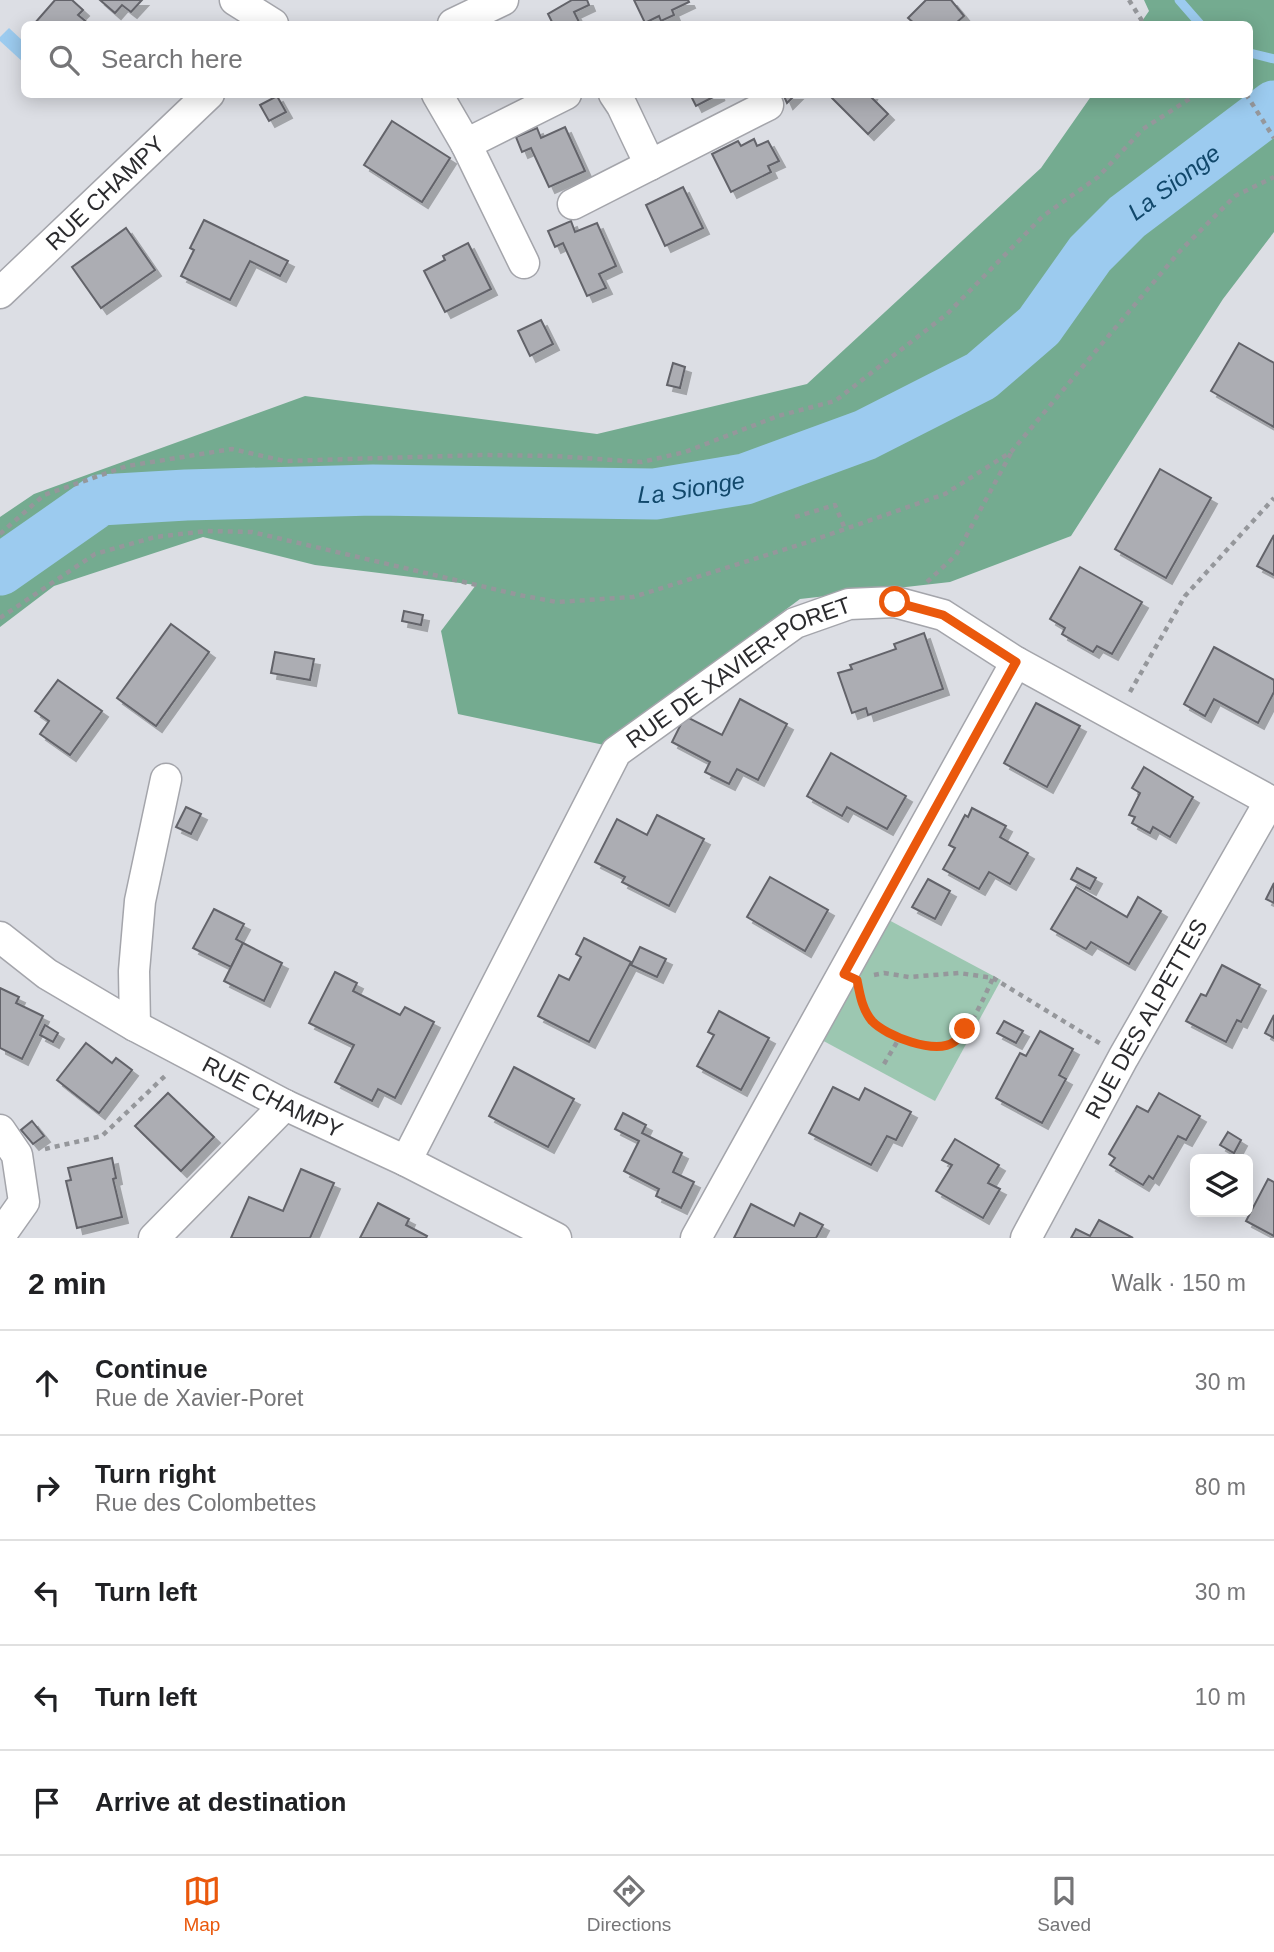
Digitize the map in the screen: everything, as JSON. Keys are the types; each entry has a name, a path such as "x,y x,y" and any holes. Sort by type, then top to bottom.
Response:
{"street":[{"path":"235,0 268,21"},
{"path":"459,21 502,0"},
{"name":"RUE CHAMPY","path":"0,293 205,98"},
{"path":"439,98 466,144 524,264"},
{"path":"466,144 558,98"},
{"path":"617,98 650,165"},
{"path":"573,204 768,105"},
{"name":"RUE DE XAVIER-PORET","path":"406,1161 616,752 795,623 849,604 895,602 943,615 1016,662 1272,802"},
{"path":"696,1238 851,977 1016,662"},
{"path":"135,1026 134,971 141,901 166,779"},
{"name":"RUE DES ALPETTES","path":"1026,1238 1123,1058 1272,802"},
{"name":"RUE CHAMPY","path":"0,937 47,974 135,1026 285,1105 406,1161 556,1238"},
{"path":"154,1238 285,1105"},
{"path":"0,1130 17,1155 24,1202 0,1236"}],"path":[{"path":"1129,0 1142,21"},
{"path":"0,534 44,495 127,466 232,449 284,461 482,455 554,456 642,462 685,452 778,416 835,401 947,314 1043,216 1098,177 1143,129 1191,98"},
{"path":"1249,98 1274,138"},
{"path":"926,583 956,555 1011,452 1179,252 1235,196 1274,177"},
{"path":"0,618 95,554 155,537 207,531 252,532 557,602 633,597 946,494 1011,452"},
{"path":"1115,717 1185,596 1274,498"},
{"path":"794,517 835,505 845,529"},
{"path":"993,978 965,1029 954,1043 936,1047 923,1046 874,1023 863,1008 851,977 884,973 909,977 967,973 993,978 1123,1058"},
{"path":"884,1064 900,1037"},
{"path":"17,1155 102,1136 168,1073"}],"green space":[{"path":"1144,0 1274,0 1274,232 1223,299 1071,536 950,582 800,599 604,745 458,714 441,631 476,585 315,565 203,537 54,586 0,627 0,517 34,494 305,396 597,434 807,384 1041,168 1090,98 1253,98 1253,21 1142,21 1149,11"},
{"path":"885,918 1001,980 935,1101 818,1038"}],"water":[{"path":"9,28 21,39 21,60 0,41 0,37"}],"building":[{"path":"55,0 72,0 83,10 78,15 85,21 37,21"},
{"path":"100,0 142,0 131,12 122,5 115,13"},
{"path":"572,0 587,0 589,5 574,12 578,21 552,21 548,14"},
{"path":"634,0 689,2 672,10 674,15 661,21 659,16 644,21"},
{"path":"926,0 951,0 964,16 958,21 912,21 908,18"},
{"path":"278,98 286,112 269,121 260,105"},
{"path":"692,98 711,98 696,106"},
{"path":"832,98 872,98 888,114 868,134"},
{"path":"392,121 450,158 422,202 364,165"},
{"path":"565,127 585,171 549,187 531,148 522,152 516,137 537,128 541,138"},
{"path":"754,139 757,146 768,141 779,161 768,166 771,172 731,192 712,154 738,141 741,146"},
{"path":"683,187 703,228 665,246 646,205"},
{"path":"204,220 288,261 280,276 250,261 230,300 181,276 194,250 190,248"},
{"path":"571,221 575,232 597,223 616,266 599,274 606,288 587,296 563,243 555,247 548,231"},
{"path":"126,228 155,270 101,308 72,267"},
{"path":"468,243 491,289 445,312 424,271 445,260 443,256"},
{"path":"541,320 553,344 530,356 518,331"},
{"path":"1239,343 1274,363 1274,427 1211,391"},
{"path":"673,363 685,367 680,388 667,385"},
{"path":"1160,469 1211,498 1166,578 1115,549"},
{"path":"1274,535 1274,575 1257,566"},
{"path":"1080,567 1142,602 1112,654 1097,646 1093,652 1062,634 1065,628 1050,619"},
{"path":"404,611 423,615 421,625 402,621"},
{"path":"171,624 209,652 156,726 117,698"},
{"path":"924,633 943,689 868,715 866,708 852,713 838,673 852,669 850,665 896,649 894,644"},
{"path":"1214,647 1274,680 1274,692 1258,723 1214,699 1205,716 1184,704"},
{"path":"275,652 314,659 310,680 271,673"},
{"path":"58,680 102,711 70,755 40,734 49,721 35,711"},
{"path":"740,699 787,724 758,780 737,769 729,784 705,772 710,762 672,742 685,716 722,735"},
{"path":"1036,703 1080,726 1047,787 1004,763"},
{"path":"831,753 906,796 887,829 847,807 842,816 807,796"},
{"path":"1144,767 1193,797 1170,837 1153,827 1150,833 1132,823 1135,817 1129,815 1140,793 1132,788"},
{"path":"186,807 201,814 191,834 176,827"},
{"path":"972,808 1006,826 1000,837 1028,853 1010,884 989,872 979,889 943,869 955,848 949,845 965,815 968,817"},
{"path":"657,815 704,839 669,906 622,882 625,877 595,862 617,819 647,835"},
{"path":"1077,868 1096,878 1090,889 1071,879"},
{"path":"770,877 828,910 805,951 747,917"},
{"path":"928,879 950,891 935,919 912,907"},
{"path":"1274,883 1274,903 1266,899"},
{"path":"1076,887 1127,917 1138,897 1161,911 1129,964 1091,942 1086,949 1051,929"},
{"path":"214,909 244,924 236,939 243,943 231,967 193,948"},
{"path":"584,938 631,962 589,1042 538,1016 559,975 569,980 581,957 576,954"},
{"path":"243,943 282,963 264,1001 224,981"},
{"path":"640,947 666,959 657,977 631,965"},
{"path":"1222,965 1260,985 1241,1022 1237,1020 1226,1042 1186,1021 1201,994 1206,996"},
{"path":"335,972 357,983 353,991 400,1015 405,1007 434,1022 395,1098 378,1089 372,1101 335,1082 354,1045 309,1023"},
{"path":"0,988 19,997 16,1003 43,1016 22,1059 0,1048"},
{"path":"719,1011 769,1038 741,1090 697,1066 714,1035 708,1032"},
{"path":"1274,1015 1274,1038 1265,1033"},
{"path":"1004,1021 1023,1031 1016,1043 997,1033"},
{"path":"45,1025 58,1033 53,1042 40,1035"},
{"path":"1040,1031 1073,1049 1059,1075 1066,1079 1042,1123 996,1098 1020,1053 1026,1056"},
{"path":"86,1043 112,1063 116,1058 132,1070 99,1113 57,1080"},
{"path":"514,1067 574,1099 548,1147 489,1116"},
{"path":"833,1087 859,1100 865,1088 911,1112 896,1140 887,1136 871,1165 809,1133"},
{"path":"168,1093 214,1137 181,1171 135,1126"},
{"path":"1159,1093 1200,1116 1186,1140 1178,1136 1153,1179 1149,1176 1143,1185 1110,1165 1115,1158 1109,1154 1137,1106 1148,1112"},
{"path":"623,1113 646,1125 642,1133 682,1153 673,1172 694,1182 681,1208 656,1196 659,1189 624,1171 639,1141 615,1129"},
{"path":"32,1121 44,1136 33,1144 21,1130"},
{"path":"1228,1132 1241,1140 1234,1153 1220,1145"},
{"path":"955,1139 999,1165 988,1183 1000,1189 983,1218 936,1191 952,1165 942,1160"},
{"path":"112,1158 116,1178 113,1179 122,1217 77,1228 66,1181 71,1180 68,1168"},
{"path":"301,1169 334,1183 310,1238 231,1238 249,1197 283,1211"},
{"path":"1268,1179 1274,1182 1274,1236 1246,1221 1248,1217 1253,1217 1253,1208"},
{"path":"378,1203 409,1219 406,1225 427,1236 426,1238 360,1238"},
{"path":"751,1204 794,1226 800,1213 823,1225 816,1238 734,1238"},
{"path":"1099,1220 1133,1238 1071,1238 1076,1229 1090,1236"}],"waterway":[{"path":"1179,0 1197,21"},
{"path":"1253,54 1274,59"},
{"name":"La Sionge","path":"0,570 100,500 373,490 655,494 745,479 865,435 981,376 1039,326 1090,254 1127,217 1274,106"}],"route":[{"path":"895,602 943,615 1016,662 844,974 857,980 863,1008 874,1023 900,1037 923,1046 936,1047 954,1043 965,1029"}]}
